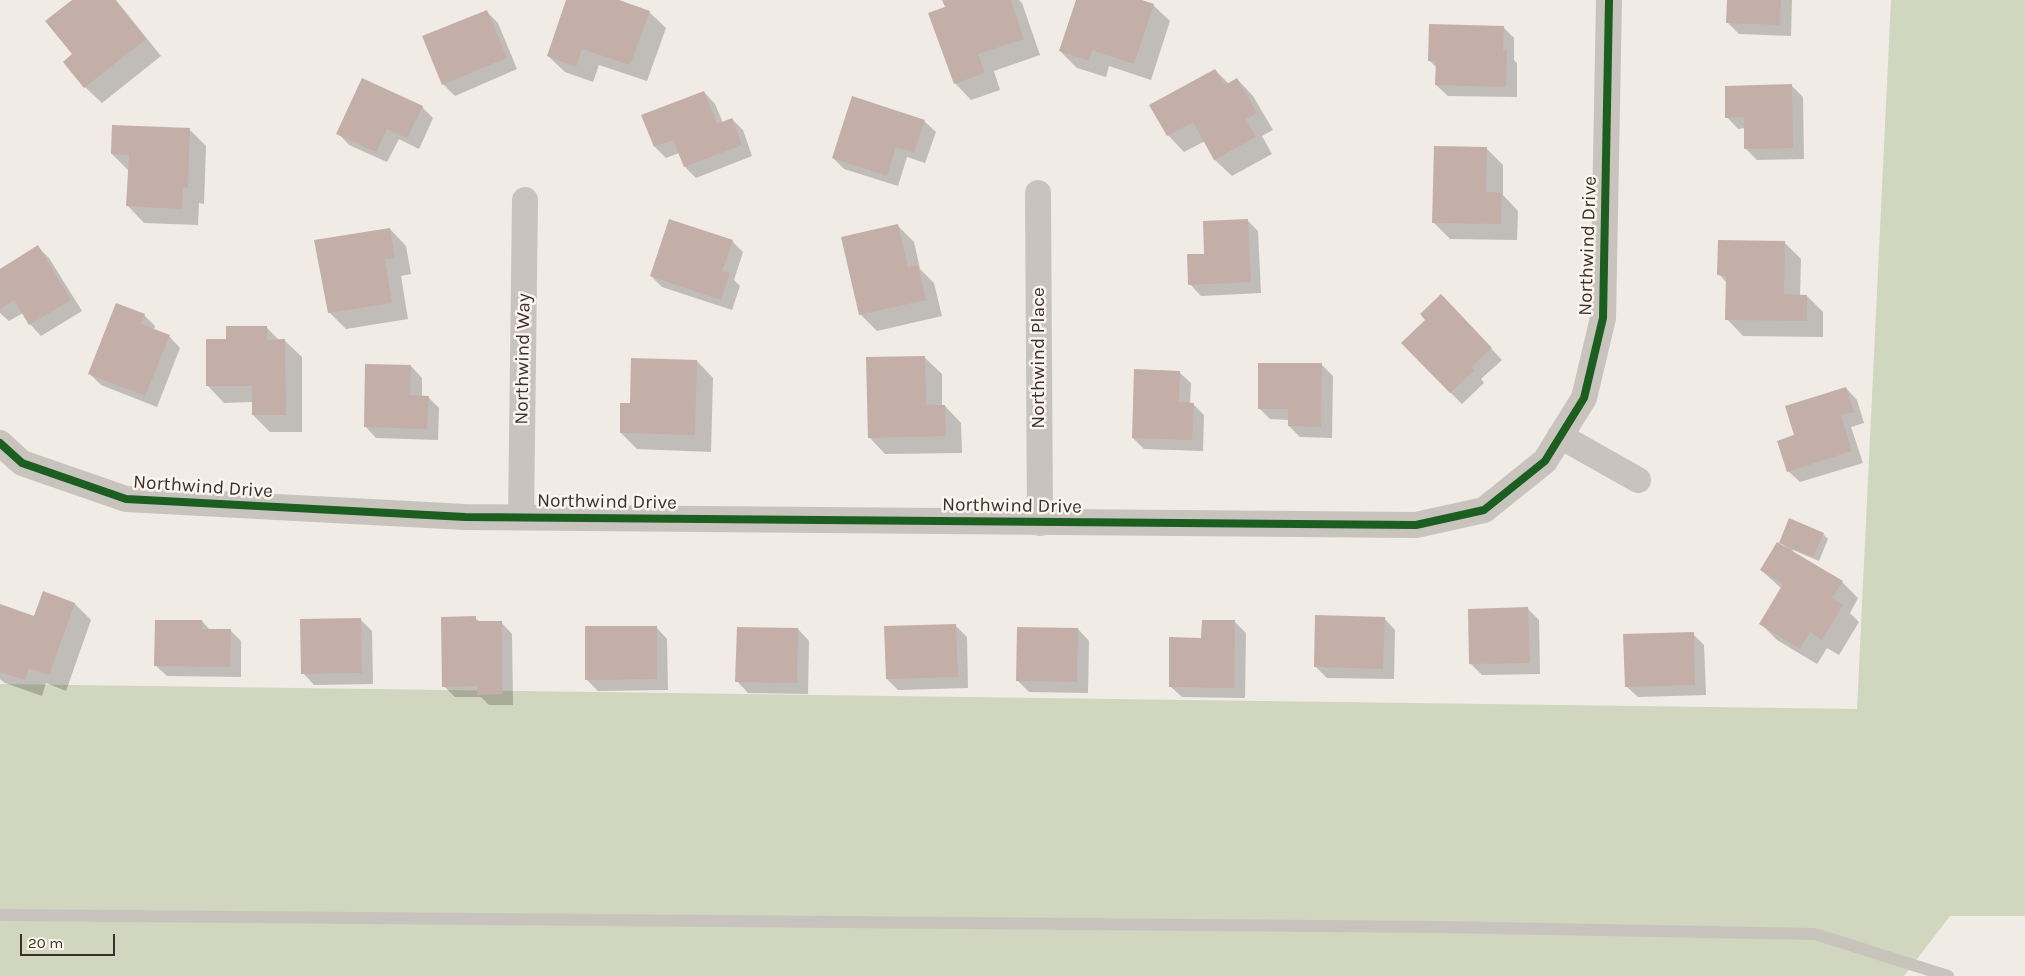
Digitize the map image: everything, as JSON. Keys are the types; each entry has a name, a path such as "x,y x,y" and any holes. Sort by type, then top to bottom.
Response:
{"street":[{"name":"Northwind Drive","path":"0,443 22,463 126,499 465,517 1416,525 1484,510 1545,461 1584,398 1603,318 1609,0"},
{"name":"Northwind Place","path":"1038,193 1040,522"},
{"name":"Northwind Way","path":"521,517 524,200"},
{"path":"1560,436 1638,480"}],"lane":[{"path":"0,915 1440,927 1815,934 1948,976"}],"green space":[{"path":"1891,0 2025,0 2025,916 1950,916 1904,976 0,976 0,684 1857,709"}],"building":[{"path":"72,0 115,0 146,39 84,88 63,62 72,54 45,21"},
{"path":"566,0 619,0 650,11 630,65 582,49 576,67 547,56"},
{"path":"942,0 1011,0 1024,39 978,54 985,73 954,84 928,13 945,7"},
{"path":"1076,0 1142,0 1154,4 1134,64 1092,50 1089,61 1059,51"},
{"path":"1727,0 1781,0 1780,25 1726,23"},
{"path":"487,10 507,58 442,85 422,36"},
{"path":"1429,24 1504,26 1503,51 1507,51 1506,87 1435,85 1436,61 1428,61"},
{"path":"1215,69 1225,85 1237,78 1257,113 1246,119 1256,137 1214,160 1193,122 1167,136 1149,105"},
{"path":"362,78 423,106 407,138 387,129 376,152 336,134"},
{"path":"1792,84 1793,148 1744,149 1744,117 1725,118 1725,86"},
{"path":"704,91 717,124 732,118 742,145 684,167 673,140 654,147 641,115"},
{"path":"852,96 925,120 914,153 896,147 887,176 832,158"},
{"path":"112,125 190,128 188,188 183,187 182,209 126,206 129,155 111,154"},
{"path":"1434,146 1487,147 1486,192 1502,193 1501,224 1432,223"},
{"path":"669,219 733,240 722,271 730,273 721,300 650,276"},
{"path":"1248,219 1251,282 1188,285 1187,254 1204,254 1203,221"},
{"path":"898,224 908,267 918,265 926,300 859,315 841,237"},
{"path":"390,228 395,258 385,259 392,303 328,313 314,240"},
{"path":"1718,240 1785,241 1784,294 1807,295 1807,321 1725,320 1726,276 1717,275"},
{"path":"38,245 71,300 29,325 14,300 0,309 0,269"},
{"path":"1441,294 1492,348 1471,367 1474,371 1450,393 1401,343 1425,320 1420,314"},
{"path":"116,303 145,314 141,324 170,335 145,396 88,374"},
{"path":"226,326 267,326 267,340 285,339 286,415 252,415 252,386 206,386 206,339 226,339"},
{"path":"925,356 926,405 945,405 946,436 868,438 866,357"},
{"path":"631,358 697,360 695,435 620,433 620,403 630,403"},
{"path":"1258,363 1322,363 1321,427 1288,426 1288,409 1258,409"},
{"path":"365,364 411,365 410,395 429,396 427,429 364,427"},
{"path":"1134,369 1180,371 1179,402 1194,403 1192,440 1132,438"},
{"path":"1846,387 1854,412 1841,415 1852,451 1787,472 1777,441 1794,435 1785,406"},
{"path":"1789,518 1824,533 1813,557 1779,543"},
{"path":"1777,542 1843,581 1832,598 1843,605 1822,640 1810,632 1800,649 1759,624 1783,584 1760,570"},
{"path":"43,591 75,603 49,675 29,668 25,680 0,672 0,604 34,616"},
{"path":"1528,607 1530,663 1469,664 1468,609"},
{"path":"1315,615 1385,617 1383,669 1314,667"},
{"path":"476,616 476,621 502,621 502,694 477,695 477,686 442,687 441,617"},
{"path":"361,618 362,673 301,674 300,619"},
{"path":"155,620 202,620 202,629 231,629 230,667 154,666"},
{"path":"1202,620 1235,620 1234,688 1169,687 1169,637 1201,638"},
{"path":"956,624 958,677 886,679 884,626"},
{"path":"585,626 657,626 657,679 585,680"},
{"path":"737,627 798,628 797,683 735,682"},
{"path":"1017,627 1078,628 1077,682 1016,681"},
{"path":"1694,632 1695,685 1625,687 1623,634"}],"cycle path":[{"path":"0,443 22,463 126,499 465,517 1416,525 1484,510 1545,461 1584,398 1603,318 1609,0"}]}
